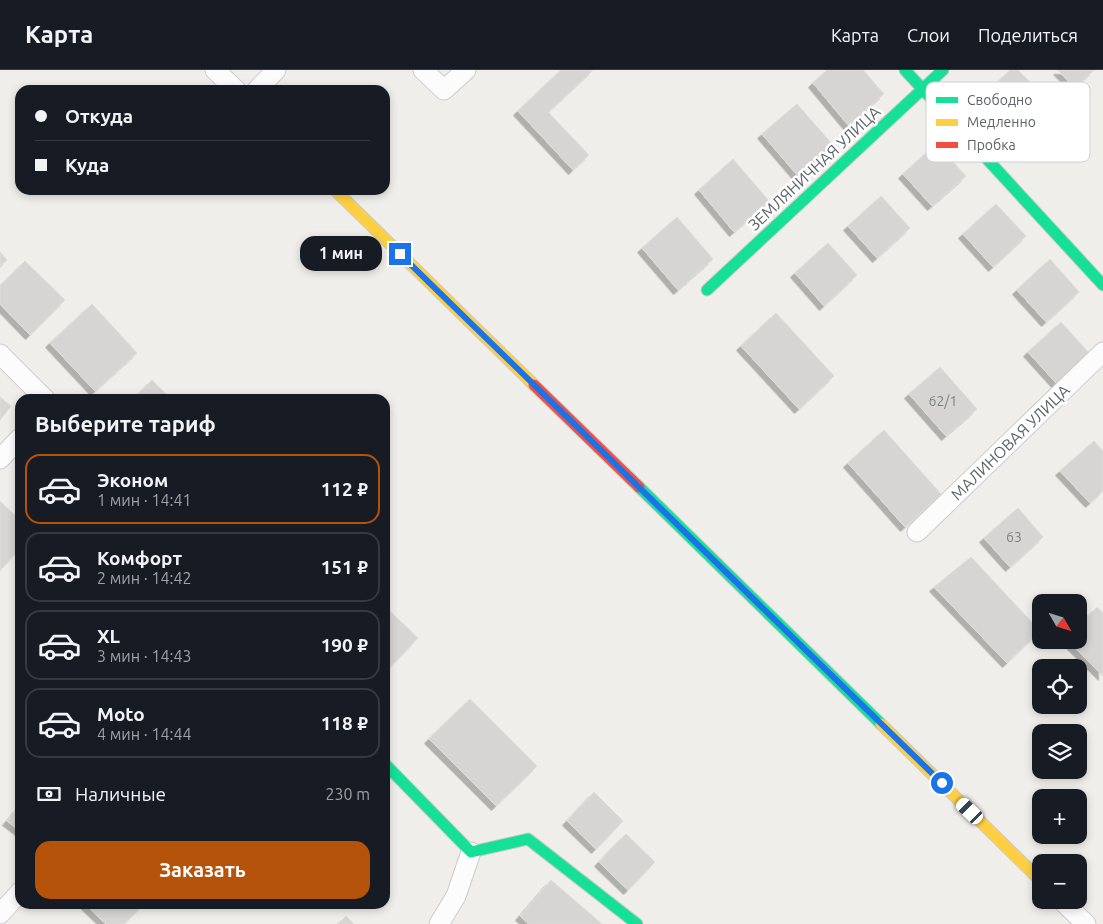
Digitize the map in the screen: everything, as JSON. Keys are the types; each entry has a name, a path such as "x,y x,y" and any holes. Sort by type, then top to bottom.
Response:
{"street":[{"path":"216,70 231,85"},
{"path":"262,85 276,70"},
{"path":"423,70 444,90 466,70"},
{"path":"905,70 926,93"},
{"name":"ЗЕМЛЯНИЧНАЯ УЛИЦА","path":"930,82 943,70"},
{"name":"ЗЕМЛЯНИЧНАЯ УЛИЦА","path":"707,290 926,85"},
{"path":"989,162 1103,285"},
{"path":"340,195 1032,872"},
{"name":"МАЛИНОВАЯ УЛИЦА","path":"917,532 1103,352"},
{"path":"0,354 40,394"},
{"path":"0,459 15,443"},
{"path":"390,769 471,852"},
{"path":"471,852 528,839 637,924"},
{"path":"439,924 456,896 471,852"},
{"path":"0,914 15,898"},
{"path":"1070,909 1086,924"}],"building":[{"path":"561,70 593,70 548,112 589,155 573,170 518,111"},
{"path":"827,70 863,70 884,94 848,125 813,83"},
{"path":"1010,70 1018,70 1030,82 998,82"},
{"path":"1058,70 1094,70 1081,82 1069,82"},
{"path":"797,104 833,145 798,176 762,134"},
{"path":"926,153 926,162 953,162 966,176 932,206 903,174"},
{"path":"733,159 769,201 734,232 699,190"},
{"path":"881,196 910,228 877,258 848,226"},
{"path":"996,204 1026,236 993,267 963,234"},
{"path":"677,217 713,259 678,290 642,248"},
{"path":"828,243 857,275 824,306 795,273"},
{"path":"0,252 7,260 0,266"},
{"path":"1050,259 1079,292 1046,322 1017,290"},
{"path":"25,261 65,300 30,335 0,304 0,286"},
{"path":"92,304 137,353 95,391 50,343"},
{"path":"776,313 834,376 799,409 741,346"},
{"path":"1061,322 1090,354 1057,384 1028,352"},
{"path":"940,367 977,409 946,436 909,394"},
{"path":"152,380 166,394 138,394"},
{"path":"0,397 11,406 0,420"},
{"path":"884,430 941,494 905,527 848,463"},
{"path":"1094,441 1103,451 1103,491 1090,503 1060,471"},
{"path":"0,501 15,515 15,554 0,570"},
{"path":"1018,508 1043,537 1010,567 984,538"},
{"path":"971,557 1032,622 1032,639 1007,663 934,587"},
{"path":"1097,607 1103,613 1103,676 1076,649 1088,649 1088,616"},
{"path":"390,611 418,638 390,665"},
{"path":"470,699 537,766 496,806 429,739"},
{"path":"594,792 623,821 596,849 567,821"},
{"path":"15,812 15,827 7,821"},
{"path":"626,834 655,862 628,890 599,862"},
{"path":"551,880 602,924 529,924 520,916"},
{"path":"90,909 139,909 124,924 106,924"},
{"path":"346,916 354,924 338,924"}],"traffic: fast":[{"path":"905,70 926,93"},
{"path":"930,82 943,70"},
{"path":"707,290 926,86"},
{"path":"990,162 1103,285"},
{"path":"639,487 881,724"},
{"path":"390,769 471,852 528,839 637,924"}],"traffic: slow":[{"path":"340,195 534,385"},
{"path":"881,724 1032,872"}],"traffic: jam":[{"path":"534,385 639,487"}],"route":[{"path":"400,254 942,783"}]}
